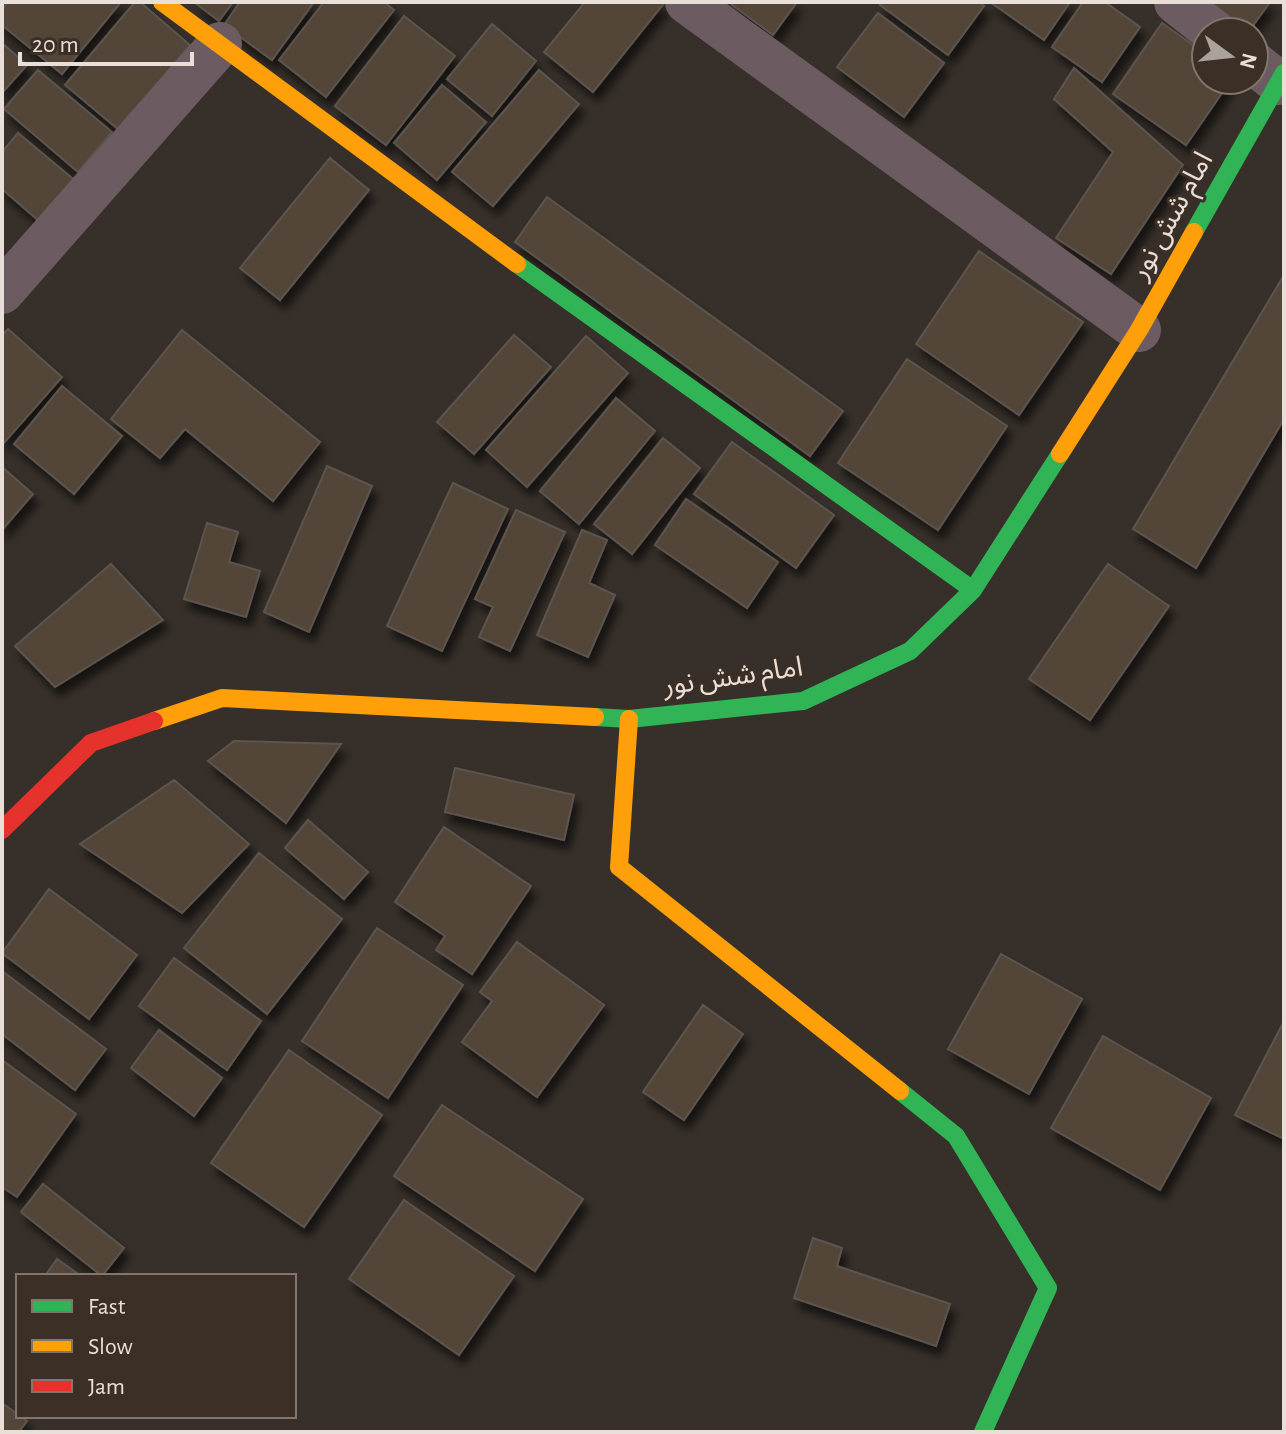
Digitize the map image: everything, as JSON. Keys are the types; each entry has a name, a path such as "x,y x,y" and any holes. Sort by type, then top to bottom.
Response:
{"street":[{"path":"162,2 373,161 973,590"},
{"path":"687,2 1139,330"},
{"path":"1176,2 1194,16"},
{"path":"2,292 220,44"},
{"name":"امام شش نور","path":"2,830 91,743 222,698 629,719 803,701 910,651 973,590 1139,330 1272,73"},
{"path":"629,719 619,867 956,1136 1048,1288 983,1432"}],"building":[{"path":"8,2 121,2 62,74 2,25 2,9"},
{"path":"135,2 140,2 190,45 119,130 65,85"},
{"path":"194,2 233,2 219,21"},
{"path":"240,2 314,2 272,60 224,25"},
{"path":"324,2 384,2 394,10 326,97 279,60"},
{"path":"585,2 665,2 593,92 544,52"},
{"path":"735,2 797,2 773,35 732,5"},
{"path":"882,2 979,2 984,6 948,55 880,5"},
{"path":"990,2 1070,2 1044,40"},
{"path":"1083,2 1105,2 1140,27 1102,82 1052,47"},
{"path":"1210,2 1270,2 1260,16 1229,16"},
{"path":"878,13 944,63 904,117 837,67"},
{"path":"404,16 455,56 386,145 335,106"},
{"path":"1162,23 1190,43 1190,96 1220,96 1186,145 1113,94"},
{"path":"492,24 536,61 492,116 447,79"},
{"path":"2,43 27,65 2,93"},
{"path":"1074,68 1183,165 1111,274 1056,238 1113,152 1054,99"},
{"path":"38,70 112,132 78,172 4,109"},
{"path":"539,70 579,104 493,206 452,172"},
{"path":"442,85 486,122 437,180 394,143"},
{"path":"18,133 73,179 39,221 2,189 2,152"},
{"path":"330,158 369,190 280,300 240,268"},
{"path":"547,197 843,411 810,456 515,242"},
{"path":"979,251 1083,322 1019,415 916,344"},
{"path":"1284,275 1284,419 1196,568 1133,529"},
{"path":"8,329 62,377 3,444 2,335"},
{"path":"182,330 320,442 273,501 185,429 160,458 111,419"},
{"path":"514,335 551,367 474,454 437,422"},
{"path":"586,336 628,373 527,487 486,450"},
{"path":"907,359 1007,426 938,530 838,463"},
{"path":"62,386 122,436 74,494 14,444"},
{"path":"616,398 655,431 579,524 540,491"},
{"path":"663,438 700,468 632,554 594,524"},
{"path":"732,442 834,515 796,568 694,494"},
{"path":"327,466 372,486 309,632 264,612"},
{"path":"2,467 33,494 2,530"},
{"path":"453,483 508,509 442,651 387,626"},
{"path":"686,499 778,562 747,608 655,545"},
{"path":"516,510 565,532 510,651 479,637 493,607 475,599"},
{"path":"207,523 238,532 229,562 260,571 246,617 184,599"},
{"path":"582,530 607,540 589,583 615,595 588,657 537,635"},
{"path":"111,564 163,620 55,687 15,646"},
{"path":"1108,564 1169,606 1090,720 1029,679"},
{"path":"234,741 341,744 286,823 208,761"},
{"path":"455,768 574,795 564,840 445,812"},
{"path":"174,780 249,844 182,913 80,844"},
{"path":"308,820 368,872 344,899 285,848"},
{"path":"444,827 531,886 472,974 436,950 445,936 395,902"},
{"path":"259,853 342,919 267,1014 184,948"},
{"path":"49,889 137,955 89,1019 2,953"},
{"path":"377,928 463,985 388,1098 302,1041"},
{"path":"517,942 604,1005 537,1097 462,1042 492,1001 480,992"},
{"path":"1001,954 1082,999 1029,1094 948,1049"},
{"path":"174,958 261,1021 227,1070 139,1006"},
{"path":"2,971 106,1049 75,1090 2,1034"},
{"path":"703,1005 743,1034 684,1120 643,1092"},
{"path":"1284,1023 1284,1139 1235,1115"},
{"path":"159,1030 222,1078 194,1116 131,1068"},
{"path":"1103,1036 1211,1098 1160,1190 1051,1128"},
{"path":"289,1050 382,1115 304,1227 211,1163"},
{"path":"2,1060 76,1114 17,1197 2,1187"},
{"path":"442,1105 583,1199 535,1271 394,1176"},
{"path":"43,1184 124,1248 104,1274 99,1274 21,1212"},
{"path":"404,1200 514,1276 459,1355 349,1279"},
{"path":"813,1238 842,1248 837,1266 950,1304 936,1346 794,1298"},
{"path":"57,1259 78,1274 46,1274"},
{"path":"2,1403 16,1413 16,1418 27,1421 19,1432 2,1432"}],"traffic: fast":[{"path":"1194,232 1284,73"},
{"path":"517,264 973,590"},
{"path":"595,717 629,719 803,701 910,651 973,590 1060,454"},
{"path":"900,1091 956,1136 1048,1288 983,1432"}],"traffic: slow":[{"path":"162,2 517,264"},
{"path":"1060,454 1139,330 1194,232"},
{"path":"154,721 222,698 595,717"},
{"path":"629,719 619,867 900,1091"}],"traffic: jam":[{"path":"2,830 91,743 154,721"}]}
